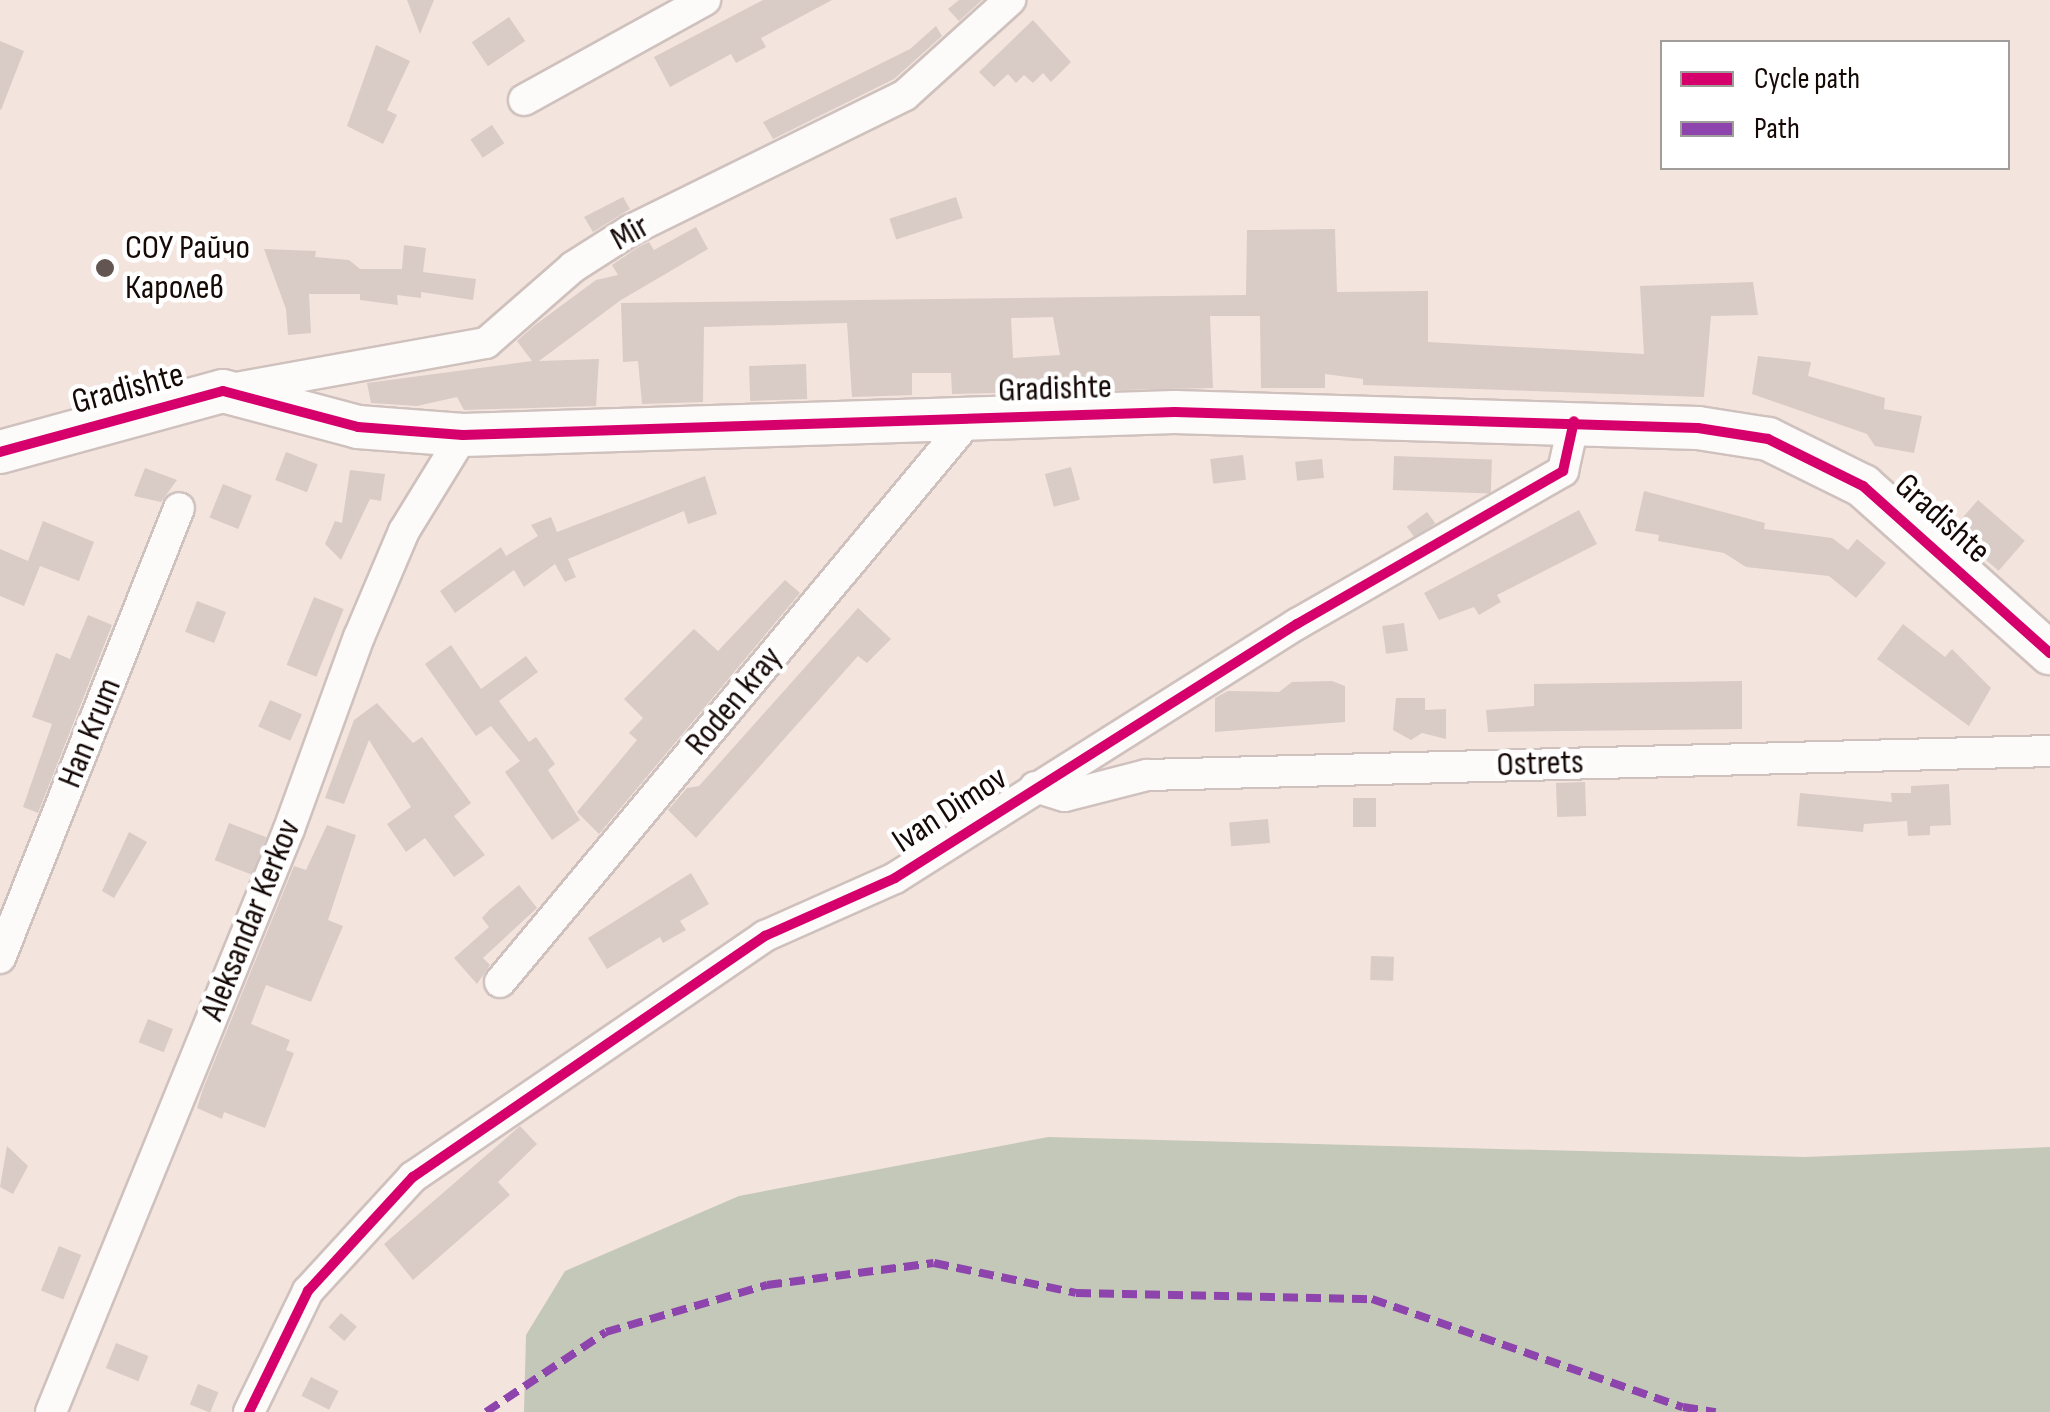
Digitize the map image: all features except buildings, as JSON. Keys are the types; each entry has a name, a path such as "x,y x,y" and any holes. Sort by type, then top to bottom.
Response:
{"street":[{"path":"524,100 705,0"},
{"name":"Mir","path":"222,391 486,343 573,267 630,230 905,96 1010,0"},
{"name":"Gradishte","path":"0,452 222,391 358,427 463,436 1175,412 1574,420 1768,439 1820,460 1863,486 2050,653"},
{"name":"Roden kray","path":"500,982 968,420"},
{"name":"Ivan Dimov","path":"249,1412 308,1291 342,1248 413,1177 765,936 895,878 1297,624 1563,471 1574,420"},
{"name":"Aleksandar Kerkov","path":"51,1412 289,830 359,637 404,531 463,436"},
{"name":"Han Krum","path":"0,958 179,508"},
{"name":"Ostrets","path":"1035,787 1065,796 1147,774 2050,751"}],"green space":[{"path":"1048,1137 1805,1157 2050,1147 2050,1412 524,1412 526,1335 565,1271 739,1196"}],"marked path":[{"path":"486,1412 606,1332 767,1285 934,1263 1076,1293 1372,1299 1683,1407 1716,1412"}],"cycle path":[{"path":"0,452 223,391 358,427 463,435 1175,412 1698,428 1768,439 1863,486 2050,653"},
{"path":"249,1412 308,1291 413,1177 765,936 895,878 1297,624 1563,471 1574,421"}],"place":[{"name":"СОУ Райчо Каролев","path":"105,268"}]}
